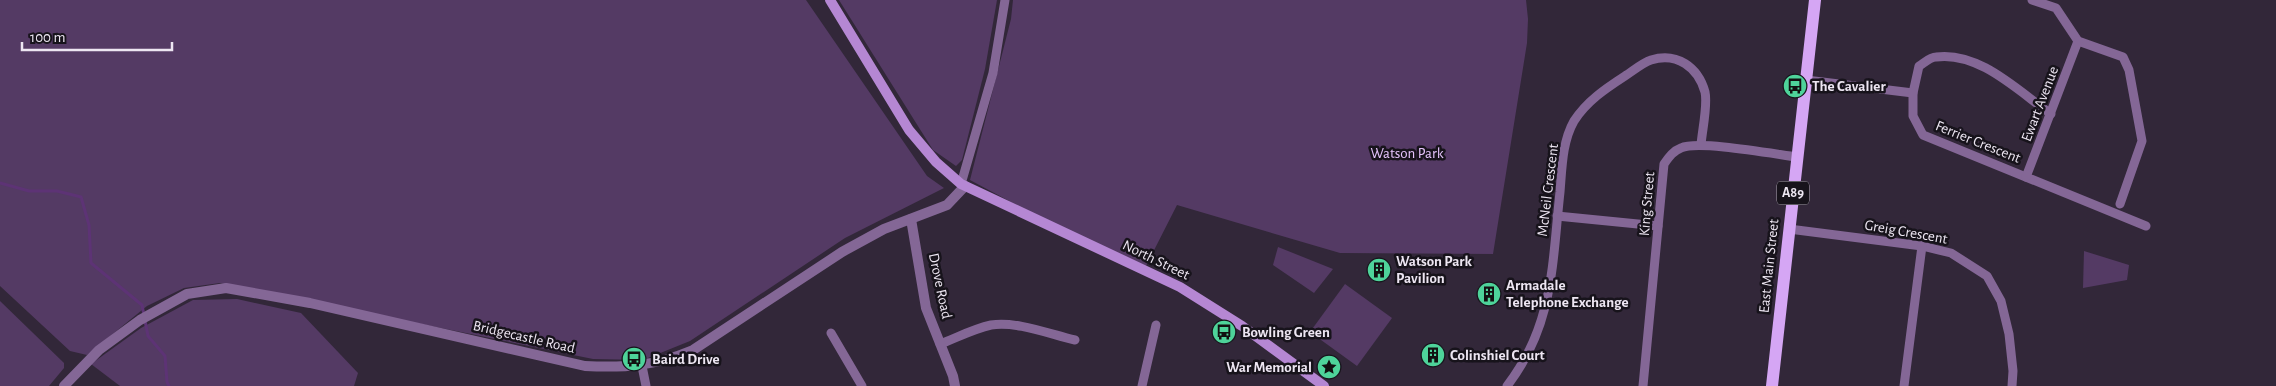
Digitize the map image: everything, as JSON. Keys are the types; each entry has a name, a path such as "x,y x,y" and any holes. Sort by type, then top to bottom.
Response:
{"main road":[{"name":"North Street","path":"830,0 909,130 936,162 963,185 1180,287 1242,326 1324,386"},
{"name":"East Main Street","path":"1772,386 1815,0"}],"street":[{"path":"963,185 993,74 1005,0"},
{"path":"2032,0 2056,8 2078,40 2123,57 2128,70 2142,141 2120,204"},
{"name":"Ewart Avenue","path":"2026,177 2078,40"},
{"name":"Ferrier Crescent","path":"2050,114 1985,68 1956,57 1934,57 1919,66 1913,93 1912,116 1923,135 2146,226"},
{"name":"McNeil Crescent","path":"1507,386 1530,353 1545,314 1552,270 1564,147 1574,123 1599,93 1650,60 1666,58 1684,61 1700,78 1705,94 1701,145"},
{"path":"1806,80 1913,93"},
{"name":"King Street","path":"1643,386 1664,164 1672,153 1682,147 1701,145 1797,157"},
{"name":"Bridgecastle Road","path":"64,386 98,350 140,320 187,294 226,288 310,304 585,366 620,368 642,366 668,360 693,350 842,252 884,229 947,206 963,185"},
{"path":"1557,216 1658,226"},
{"name":"Drove Road","path":"911,219 926,308 953,376 955,386"},
{"name":"Greig Crescent","path":"1789,229 1922,246 1951,253 1987,276 2001,301 2009,334 2013,371 2012,386"},
{"path":"1904,386 1922,246"},
{"path":"940,344 978,329 996,325 1034,330 1075,340"},
{"path":"1142,386 1156,325"},
{"path":"831,333 858,385"},
{"path":"642,366 646,386"}],"green space":[{"path":"0,0 806,0 927,176 944,188 845,238 690,341 643,360 593,359 220,283 184,288 147,306 87,355 70,351 0,286"},
{"path":"839,0 997,0 985,69 962,160 956,166 933,150"},
{"name":"Watson Park","path":"1013,0 1526,0 1528,19 1527,43 1493,254 1340,253 1177,205 1146,266 1037,216 970,180 1011,19"},
{"path":"1278,247 1333,269 1314,293 1273,265"},
{"path":"2084,251 2129,265 2127,280 2083,288"},
{"path":"1345,284 1392,318 1357,366 1310,332"},
{"path":"237,299 301,313 358,373 354,386 120,386 91,364 141,328 193,300"},
{"path":"0,301 64,363 64,368 49,386 0,386"}],"waterway":[{"path":"0,183 29,191 57,191 81,197 89,225 91,263 142,305 148,336 165,356 169,386"}],"place":[{"name":"The Cavalier","path":"1795,86"},
{"name":"Watson Park Pavilion","path":"1379,270"},
{"name":"Armadale Telephone Exchange","path":"1489,294"},
{"name":"Bowling Green","path":"1224,332"},
{"name":"Colinshiel Court","path":"1433,355"},
{"name":"Baird Drive","path":"634,359"},
{"name":"War Memorial","path":"1329,367"}]}
